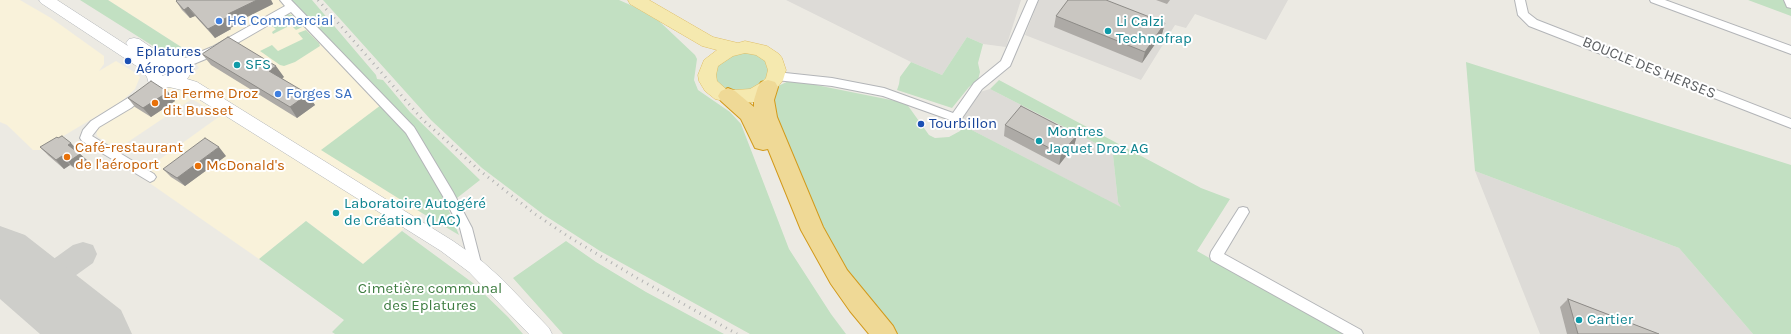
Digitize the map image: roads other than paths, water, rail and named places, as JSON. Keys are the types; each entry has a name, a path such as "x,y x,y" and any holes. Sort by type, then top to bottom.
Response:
{"highway":[{"path":"772,82 764,100 766,117 813,230 839,277 884,334"},
{"path":"728,96 740,106 753,121 799,234 838,300 864,334"}],"main road":[{"path":"46,0 136,58 160,79"},
{"path":"62,0 151,55 169,62"},
{"path":"636,0 708,42 736,48 753,48 768,54 776,64 772,82 749,96 728,96 721,94 711,86 707,75 710,64 721,54 736,48"},
{"path":"692,34 703,48 710,64"},
{"path":"160,79 157,69 169,62 176,61 187,74 447,246 476,267 542,334"},
{"path":"160,79 187,74"}],"street":[{"path":"772,82 832,82 884,92 956,118 978,86 1006,63 1032,0"},
{"name":"BOUCLE DES HERSES","path":"1520,0 1524,15 1533,23 1791,124"},
{"path":"1655,0 1791,50"},
{"path":"1789,0 1791,6"},
{"path":"187,74 216,50 289,4 410,130 449,195 466,228 476,267"},
{"path":"150,177 86,138 90,128 95,124 127,105 160,79"},
{"path":"1242,212 1216,256 1356,334"}],"railway":[{"path":"318,0 422,119 479,170 535,214 569,237 637,278 737,334"}],"place":[{"name":"HG Commercial","path":"219,21"},
{"name":"Li Calzi Technofrap","path":"1108,31"},
{"name":"Eplatures Aéroport","path":"128,61"},
{"name":"SFS","path":"237,65"},
{"name":"Forges SA","path":"278,94"},
{"name":"La Ferme Droz dit Busset","path":"155,103"},
{"name":"Tourbillon","path":"921,124"},
{"name":"Montres Jaquet Droz AG","path":"1039,141"},
{"name":"Café-restaurant de l'aéroport","path":"67,157"},
{"name":"McDonald's","path":"198,166"},
{"name":"Laboratoire Autogéré de Création (LAC)","path":"336,213"},
{"name":"Cartier","path":"1579,320"}],"park label":[{"name":"Cimetière communal des Eplatures","path":"430,298"}]}
